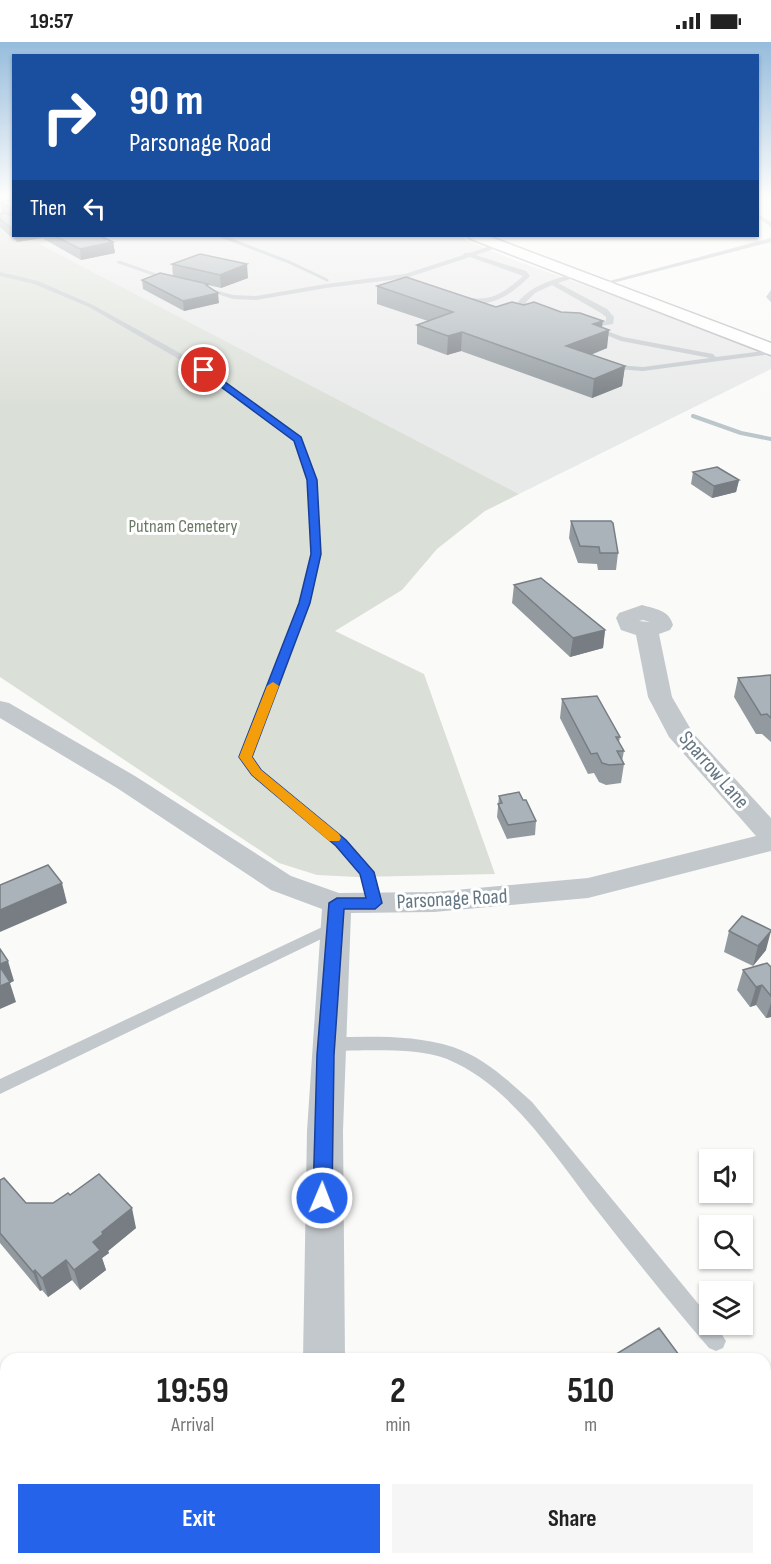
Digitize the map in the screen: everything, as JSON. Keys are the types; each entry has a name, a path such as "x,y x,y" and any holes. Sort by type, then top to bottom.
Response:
{"main road":[{"path":"559,268 771,351"}],"street":[{"name":"Sparrow Lane","path":"647,631 660,698 682,737 771,836"},
{"name":"Parsonage Road","path":"0,708 126,782 281,883 336,915 375,903 434,902 588,888 771,842"},
{"path":"324,1353 322,1222 326,1044 336,915"}],"lane":[{"path":"136,268 176,282"},
{"path":"187,285 233,297 250,298 406,276 429,268"},
{"path":"450,295 474,301 500,299 527,276 524,272 510,268"},
{"path":"601,284 663,268"},
{"path":"0,274 36,282 91,306 204,370 298,439 312,480 316,554 304,603 246,757 257,772 341,843 367,872 375,903"},
{"path":"545,320 535,316 522,302 533,290 577,275"},
{"path":"406,276 413,282"},
{"path":"553,283 604,311 610,317 610,322 590,327 576,327"},
{"path":"771,292 769,297 771,300"},
{"path":"590,327 621,339 726,358"},
{"path":"602,365 643,369 771,351"},
{"path":"0,1087 336,915"},
{"path":"326,1044 400,1044 450,1053 495,1079 526,1107 667,1284 716,1341"}],"shaded area":[{"path":"84,268 537,268 688,322 771,355 771,369 519,494"}],"green space":[{"name":"Putnam Cemetery","path":"0,268 85,268 519,494 485,511 437,549 402,590 335,631 424,674 495,874 358,877 317,875 279,863 0,677"}],"building":[{"path":"190,268 237,268 220,275"},
{"path":"160,273 208,284 206,285 218,293 183,301 142,280"},
{"path":"406,277 496,307 512,302 524,305 534,302 561,312 580,313 603,321 593,324 609,330 566,346 625,366 594,379 462,332 448,336 417,325 453,312 377,286"},
{"path":"717,467 739,480 714,486 693,472"},
{"path":"571,521 611,521 618,553 600,553 599,547 580,546"},
{"path":"541,578 605,630 573,638 514,585"},
{"path":"771,675 771,718 767,714 761,715 738,678"},
{"path":"597,696 620,737 616,737 624,751 617,751 624,764 602,763 597,753 591,754 562,699"},
{"path":"519,792 523,800 526,800 536,821 508,825 498,804 502,803 499,796"},
{"path":"48,865 62,883 0,910 0,885"},
{"path":"742,916 771,930 758,946 729,931"},
{"path":"0,949 8,961 0,964"},
{"path":"767,963 771,967 771,996 762,985 756,987 743,970"},
{"path":"0,967 10,982 0,986"},
{"path":"99,1174 132,1208 93,1242 100,1250 74,1270 66,1260 42,1278 35,1270 33,1272 0,1233 0,1180 4,1178 26,1203 53,1203 68,1193 70,1195"},
{"path":"659,1328 678,1353 618,1353"}],"waterway":[{"path":"302,268 327,280"},
{"path":"693,416 741,433 771,439"}],"slow traffic":[{"path":"273,686 246,757 257,772 334,838"}],"route":[{"path":"204,370 298,439 312,480 316,554 304,603 246,757 257,772 341,843 367,872 375,903 337,903 326,1055 322,1198"}]}
